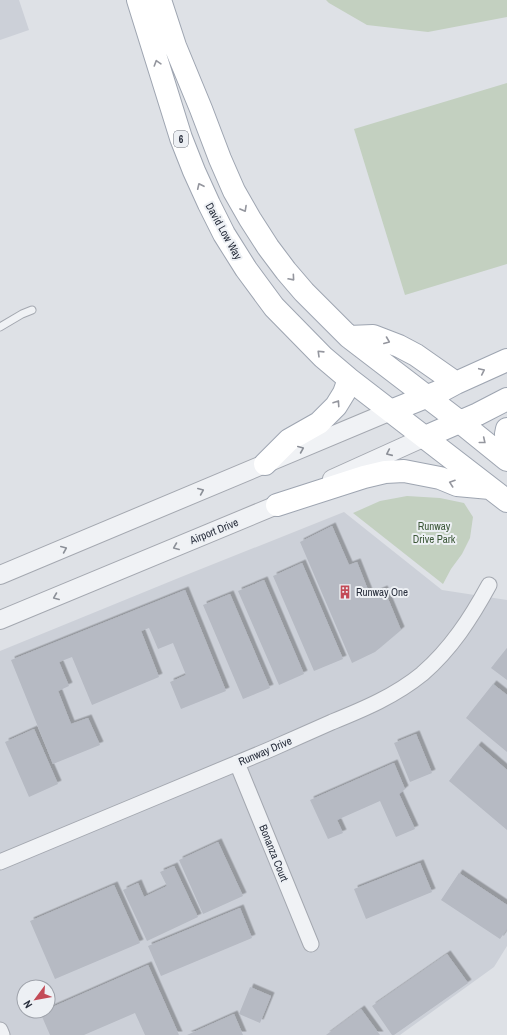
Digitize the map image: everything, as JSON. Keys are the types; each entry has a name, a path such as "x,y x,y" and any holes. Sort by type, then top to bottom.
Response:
{"main road":[{"name":"David Low Way","path":"138,0 181,138 194,171 224,234 246,269 274,306 318,352 349,379 499,494"},
{"path":"160,0 175,46 220,160 234,191 250,219 286,271 304,292 349,337 507,460"},
{"path":"349,337 373,336 399,346 416,355 456,383"},
{"path":"391,411 443,390 507,360"},
{"path":"265,464 289,440 319,422 336,406 344,393 349,379"},
{"path":"425,437 485,411 507,399"},
{"path":"507,429 507,453"},
{"path":"277,505 364,477 385,472 404,471 440,478 457,485 499,494"}],"street":[{"path":"0,575 391,411"},
{"name":"Airport Drive","path":"0,620 277,505 425,437"},
{"name":"Runway Drive","path":"0,862 358,711 402,689 422,674 438,659 457,637 489,585"},
{"name":"Bonanza Court","path":"237,763 310,944"},
{"path":"0,1030 2,1035"}],"lane":[{"path":"0,327 32,310"}],"shaded area":[{"path":"0,0 19,0 29,30 0,40"},
{"path":"344,512 442,590 507,600 507,946 494,967 400,1035 0,1035 0,651"}],"green space":[{"path":"326,0 507,0 507,17 428,32 367,25"},
{"path":"507,83 507,264 405,295 354,129"},
{"name":"Runway Drive Park","path":"407,496 440,498 464,503 473,517 470,538 443,584 353,513 380,501"}],"building":[{"name":"Runway One","path":"332,526 349,565 357,562 370,595 384,589 401,630 375,652 352,663 300,542"},
{"path":"302,563 343,659 314,671 273,576"},
{"path":"264,580 304,674 279,685 238,591"},
{"path":"185,590 226,691 181,709 170,682 186,675 173,643 158,649 149,628 141,631 159,677 92,705 72,657 59,662 69,686 58,691 71,724 88,718 100,745 53,764 11,660"},
{"path":"230,594 270,688 243,699 203,605"},
{"path":"507,648 507,680 491,668"},
{"path":"493,684 507,695 507,752 466,718"},
{"path":"34,729 58,784 29,797 5,742"},
{"path":"416,734 432,773 410,782 394,743"},
{"path":"478,745 507,770 507,830 449,781"},
{"path":"394,763 405,789 399,794 415,829 396,837 380,801 337,820 343,833 328,839 310,800"},
{"path":"218,842 243,896 203,914 179,860"},
{"path":"420,863 432,892 366,919 354,889"},
{"path":"174,866 198,917 147,941 123,890 138,883 144,897 167,886 160,872"},
{"path":"459,873 507,905 507,929 500,939 441,900"},
{"path":"114,885 140,943 55,979 30,921"},
{"path":"240,908 252,938 161,976 148,946"},
{"path":"447,954 468,983 392,1035 372,1006"},
{"path":"148,965 179,1035 145,1035 135,1013 84,1035 50,1035 43,1019 56,1019 56,1005"},
{"path":"250,987 271,996 260,1023 239,1014"},
{"path":"361,1009 380,1035 326,1035"},
{"path":"234,1014 243,1035 187,1035"}],"place":[{"name":"Runway One","path":"345,592"}]}
